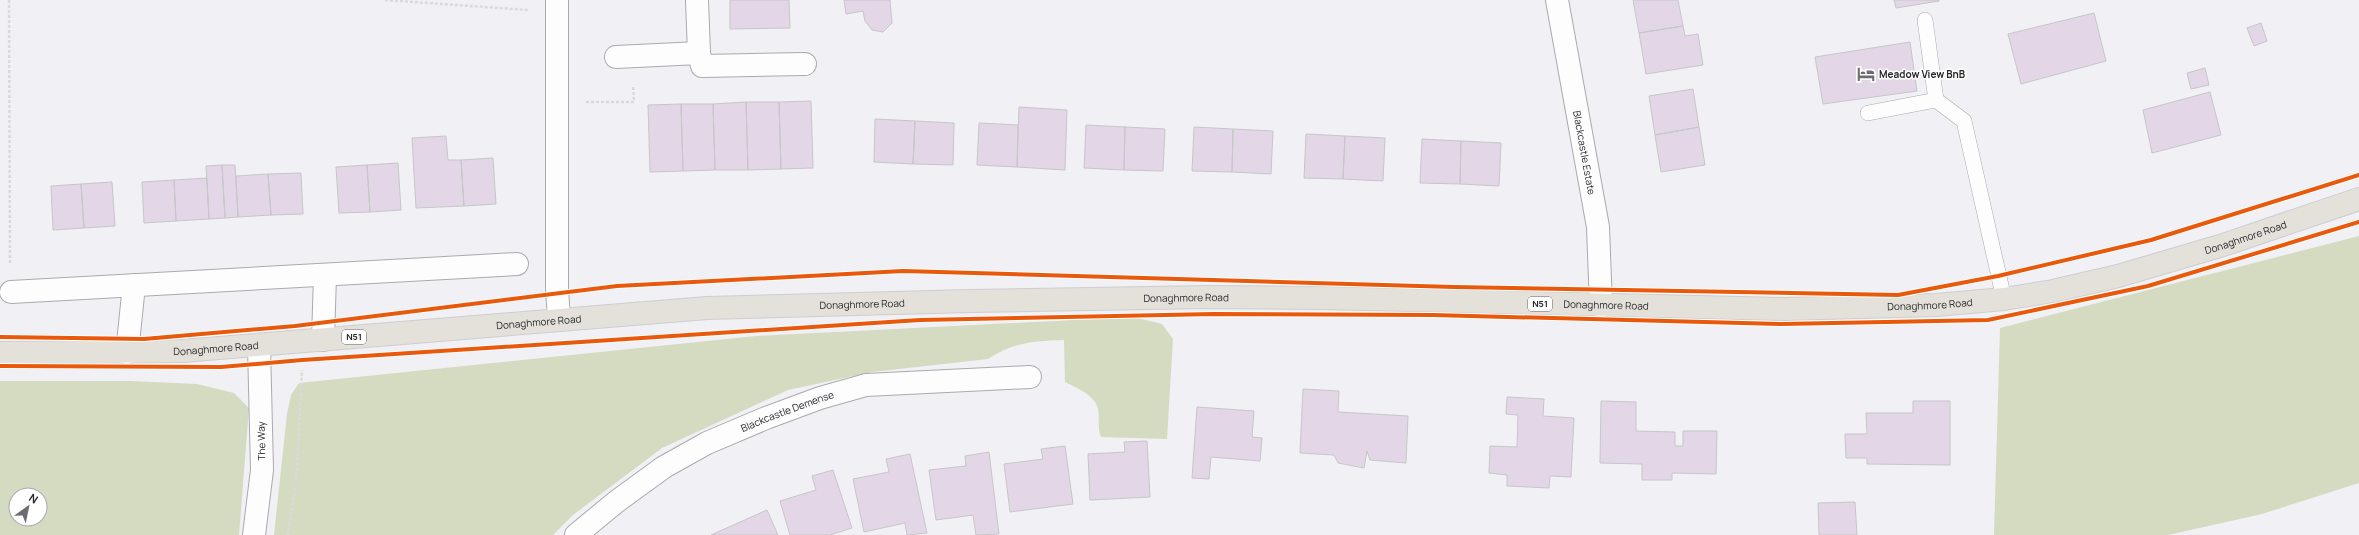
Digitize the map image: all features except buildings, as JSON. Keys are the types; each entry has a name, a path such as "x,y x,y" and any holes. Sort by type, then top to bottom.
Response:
{"main road":[{"name":"Donaghmore Road","path":"0,353 127,353 259,346 559,319 707,308 1207,297 1785,309 1936,305 2004,299 2053,291 2118,276 2220,246 2359,199"}],"street":[{"path":"697,0 699,53 702,66 805,64"},
{"name":"Blackcastle Estate","path":"1558,0 1598,227 1601,306"},
{"path":"557,6 557,282 559,319"},
{"path":"624,57 699,53"},
{"path":"11,292 517,264"},
{"path":"323,340 326,275"},
{"path":"127,353 134,285"},
{"name":"The Way","path":"254,535 262,470 259,346"},
{"name":"Blackcastle Demense","path":"576,535 616,502 676,460 707,443 766,418 820,398 866,385 1030,377"}],"lane":[{"path":"1925,20 1936,100 1964,122 2004,299"},
{"path":"1868,112 1936,100"}],"path":[{"path":"10,0 11,292"},
{"path":"385,0 557,6"},
{"path":"557,102 634,102 624,57"},
{"path":"288,535 297,477 302,367"}],"green space":[{"path":"2359,236 2359,483 2262,514 2168,535 1994,535 2000,328"},
{"path":"1133,317 1162,324 1173,339 1167,439 1101,437 1099,429 1099,413 1096,404 1085,392 1065,382 1064,340 1043,341 1016,346 998,353 988,359 872,372 788,390 662,448 573,515 553,535 274,535 287,414 291,395 299,383 756,336"},
{"path":"0,381 130,381 197,384 234,393 249,408 239,535 0,535"}],"cycle path":[{"path":"0,337 144,339 295,326 617,286 903,271 1454,287 1898,295 1998,276 2151,240 2359,175"},
{"path":"0,366 221,367 302,360 920,320 1214,314 1433,315 1782,324 1988,320 2148,286 2359,222"}],"place":[{"name":"Meadow View BnB","path":"1866,74"}]}
